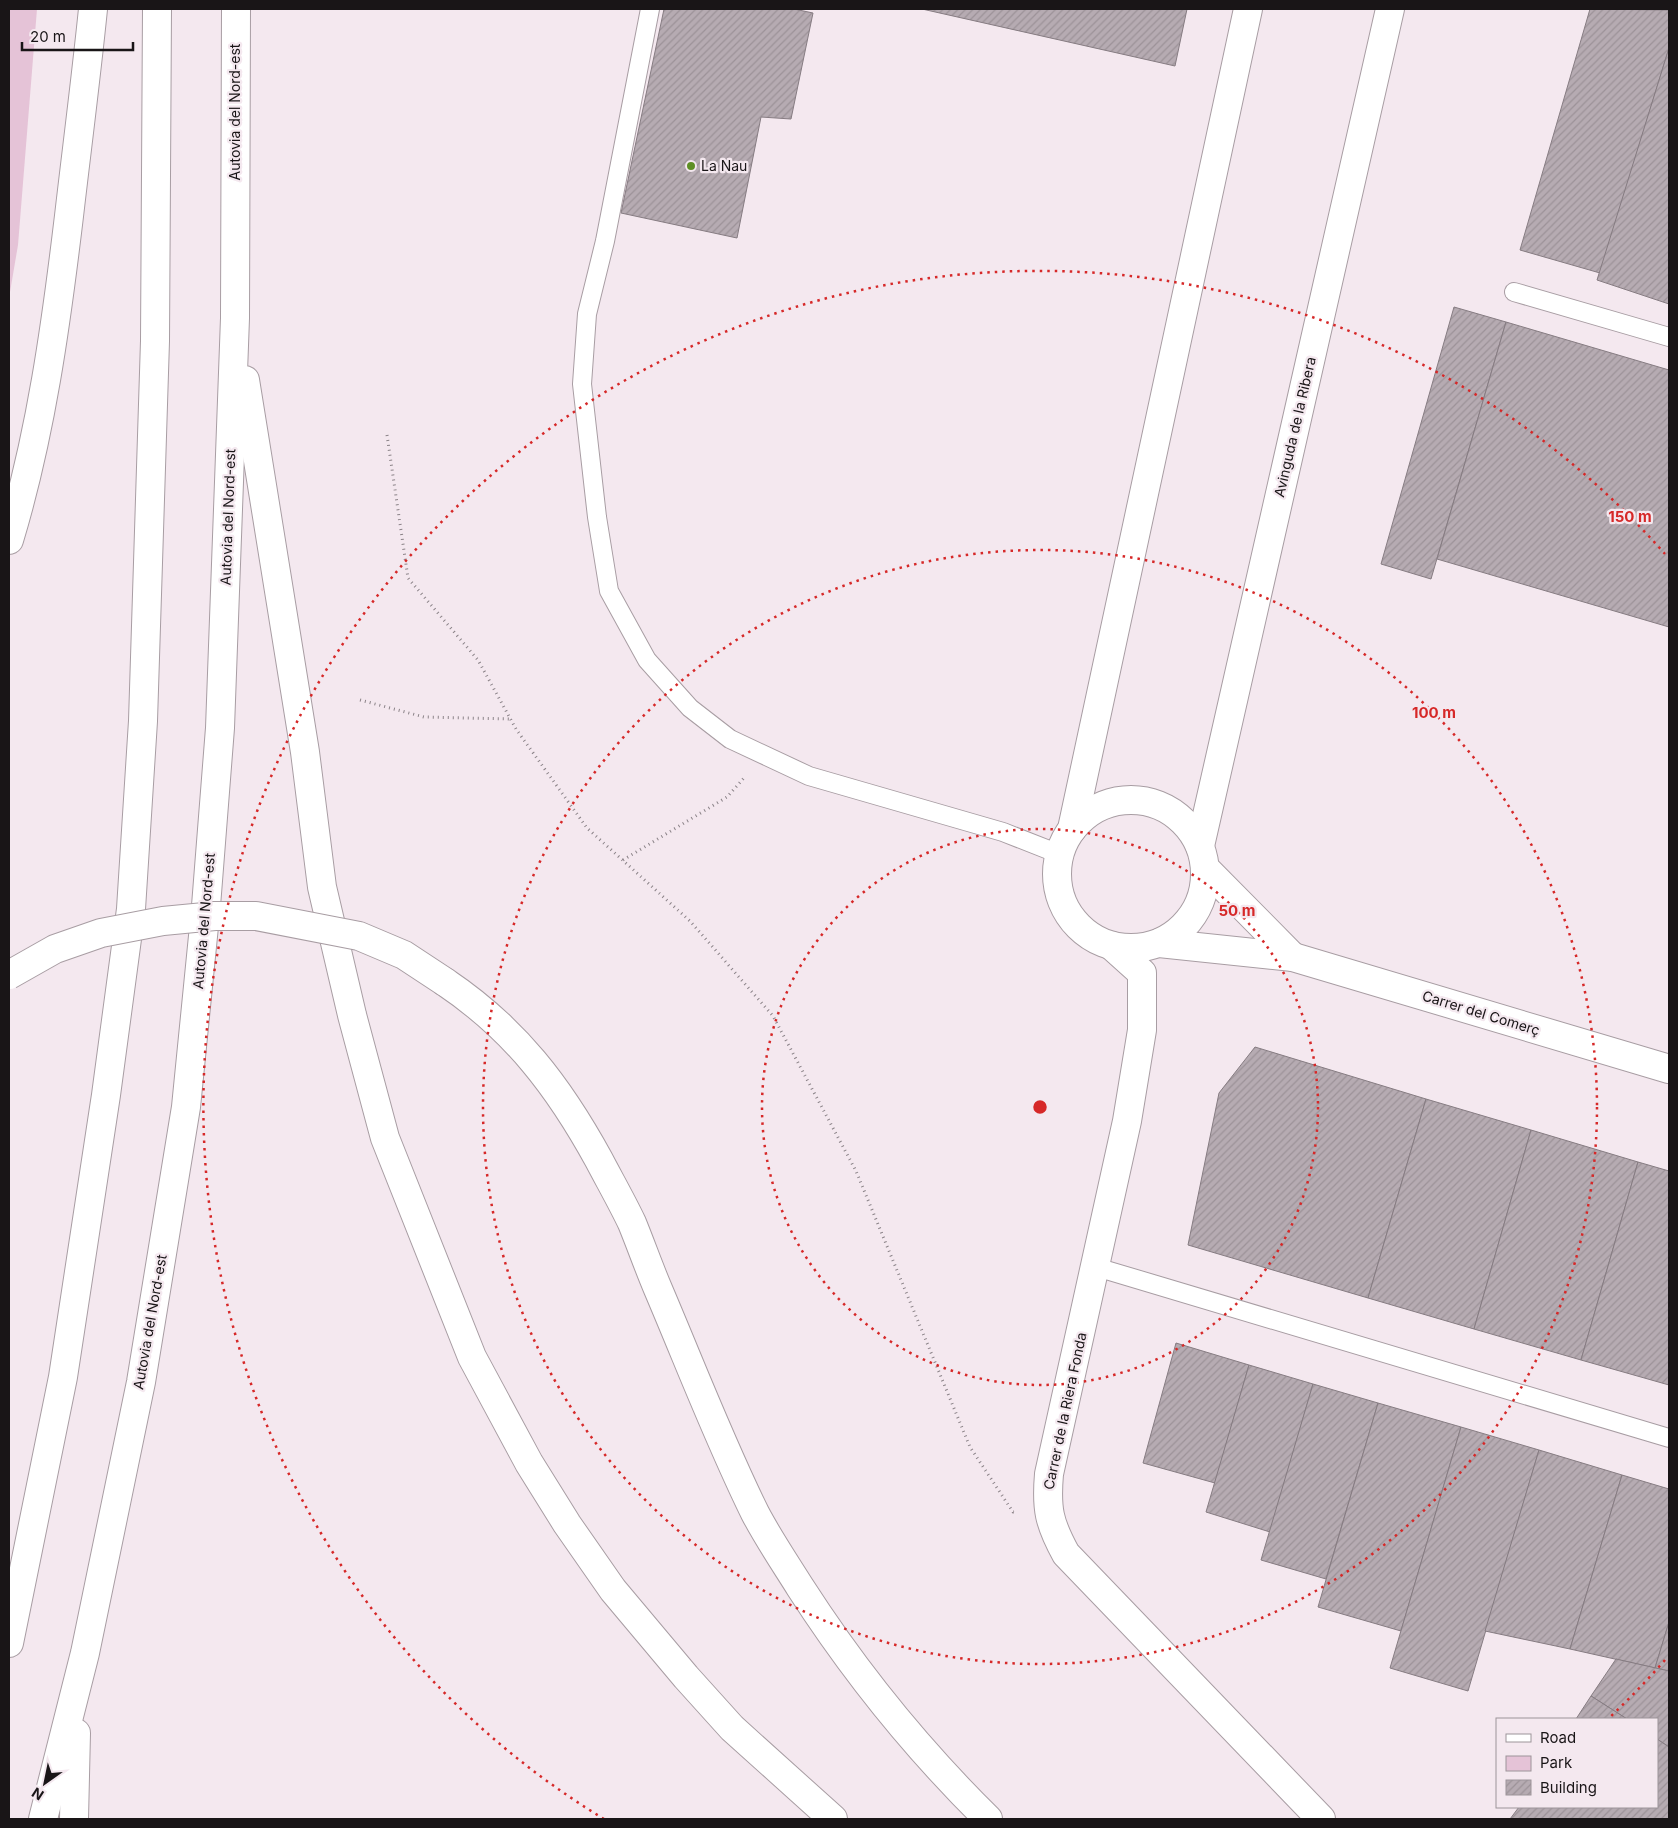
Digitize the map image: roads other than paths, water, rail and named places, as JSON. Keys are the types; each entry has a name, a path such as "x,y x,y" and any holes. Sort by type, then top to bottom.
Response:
{"main road":[{"path":"9,540 45,391 63,268 93,9"},
{"path":"9,1644 63,1377 106,1094 131,909 143,721 155,341 157,9"},
{"name":"Autovia del Nord-est","path":"43,1819 85,1653 141,1382 186,1107 206,906 220,728 235,318 236,9"},
{"path":"1072,829 1248,9"},
{"name":"Avinguda de la Ribera","path":"1203,858 1390,9"},
{"path":"235,318 305,752 322,887 352,1016 386,1138 423,1236 472,1357 529,1464 567,1524 613,1590 719,1714 778,1772 833,1819"},
{"path":"1130,800 1152,802 1172,812 1189,827 1203,858 1204,893 1194,914 1179,931 1159,943 1136,949 1112,946 1090,936 1073,921 1061,900 1056,877 1059,854 1064,841 1072,829 1088,813 1108,803 1130,800"},
{"name":"Carrer del Comerç","path":"1203,858 1293,957"},
{"path":"9,975 55,950 101,933 163,920 215,916 256,916 360,936 404,955 472,1000 512,1036 548,1079 579,1123 632,1222 705,1401 756,1514 822,1622 914,1741 988,1819"},
{"name":"Carrer del Comerç","path":"1159,943 1293,957 1669,1069"},
{"name":"Carrer de la Riera Fonda","path":"1112,946 1142,973 1142,1030 1127,1121 1049,1474 1047,1499 1053,1531 1066,1554 1320,1819"},
{"path":"74,1819 76,1687"}],"lane":[{"path":"650,9 605,241 587,314 582,384 599,526 609,591 647,660 690,708 730,739 809,776 1003,832 1059,854"},
{"path":"1514,292 1669,337"},
{"path":"1096,1268 1669,1438"}],"place":[{"name":"La Nau","path":"691,166"}]}
